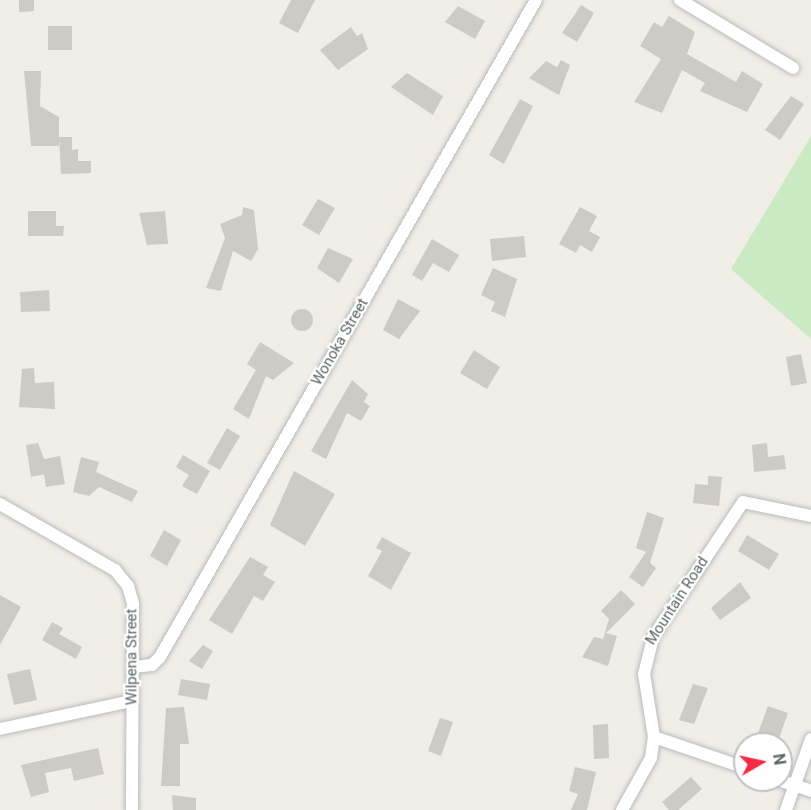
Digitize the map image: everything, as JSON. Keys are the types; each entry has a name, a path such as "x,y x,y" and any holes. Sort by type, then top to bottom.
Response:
{"street":[{"name":"Wonoka Street","path":"133,667 152,665 160,657 536,0"},
{"path":"680,0 793,68"},
{"name":"Mountain Road","path":"622,810 651,758 654,737 645,651 743,502 811,516"},
{"name":"Wilpena Street","path":"0,504 115,570 128,586 133,667 132,810"},
{"path":"0,729 132,701"},
{"path":"654,737 733,764"},
{"path":"786,810 811,739"},
{"path":"795,786 811,791"}],"green space":[{"path":"811,136 811,339 731,269"}],"building":[{"path":"19,0 34,0 34,11 19,12"},
{"path":"291,0 315,0 298,33 279,23"},
{"path":"581,5 594,13 577,42 562,33"},
{"path":"458,6 485,21 475,39 445,22"},
{"path":"669,16 695,32 687,54 736,82 742,71 763,84 747,112 700,91 705,83 682,70 662,113 634,102 661,59 640,46 654,22 662,27"},
{"path":"48,26 72,26 72,50 48,50"},
{"path":"351,27 357,36 362,33 368,49 338,70 320,50"},
{"path":"561,60 570,65 559,95 529,78 546,61 557,67"},
{"path":"24,71 41,71 40,106 59,117 59,146 31,146"},
{"path":"407,73 443,96 433,115 391,87"},
{"path":"791,96 804,104 780,140 765,130"},
{"path":"520,99 533,106 504,164 489,155"},
{"path":"59,137 72,137 72,150 78,149 78,161 91,161 91,173 61,174"},
{"path":"318,199 335,208 319,235 302,225"},
{"path":"243,207 254,210 258,249 251,261 233,251 221,291 206,288 225,238 220,224 242,215"},
{"path":"580,207 597,216 589,231 600,237 592,252 580,245 576,253 559,244"},
{"path":"28,211 56,211 56,226 64,226 63,236 28,236"},
{"path":"165,211 168,244 147,245 139,213"},
{"path":"524,236 526,257 492,261 490,239"},
{"path":"432,239 459,255 449,272 433,263 422,281 412,275"},
{"path":"328,248 353,259 339,283 317,268"},
{"path":"493,268 517,279 505,317 491,311 495,302 481,295"},
{"path":"49,290 50,311 21,312 20,292"},
{"path":"398,299 420,311 399,339 383,330"},
{"path":"302,309 312,316 313,320 306,330 302,331 292,324 291,320 298,310"},
{"path":"260,342 294,363 273,380 266,376 249,419 233,409 256,370 247,364"},
{"path":"474,350 500,367 487,389 460,373"},
{"path":"801,354 807,383 791,386 786,357"},
{"path":"34,368 35,383 54,382 55,409 19,407 22,369"},
{"path":"352,380 368,394 364,402 370,406 361,421 347,413 326,459 311,451"},
{"path":"227,428 240,436 220,470 207,463"},
{"path":"38,443 44,459 60,456 65,484 46,487 44,474 31,477 26,445"},
{"path":"767,443 768,457 784,455 786,469 754,472 752,445"},
{"path":"183,455 210,471 197,494 182,486 189,475 176,467"},
{"path":"81,457 99,462 96,472 138,491 132,502 99,487 89,496 73,492"},
{"path":"294,471 335,494 305,546 270,525"},
{"path":"708,476 722,477 719,506 693,503 695,484 708,485"},
{"path":"647,512 664,518 650,563 656,568 643,587 629,577 646,552 636,548"},
{"path":"164,530 181,540 167,566 150,556"},
{"path":"747,535 779,554 769,570 738,551"},
{"path":"382,537 411,553 391,590 368,576 382,551 376,548"},
{"path":"250,557 268,567 263,575 275,582 263,601 254,596 232,634 209,620"},
{"path":"740,582 751,598 720,620 711,608"},
{"path":"621,590 635,604 606,633 617,636 608,666 582,657 594,637 603,639 609,619 601,611"},
{"path":"0,595 21,607 0,645"},
{"path":"52,622 63,628 59,634 82,647 76,659 42,640"},
{"path":"203,645 213,651 202,669 189,661"},
{"path":"30,669 37,700 14,705 7,674"},
{"path":"181,679 210,684 207,700 178,695"},
{"path":"693,684 708,688 694,724 679,720"},
{"path":"768,706 788,713 781,732 758,732"},
{"path":"184,707 189,744 180,744 180,786 161,786 166,708"},
{"path":"440,718 453,722 441,756 428,751"},
{"path":"608,724 609,758 594,759 593,725"},
{"path":"98,748 104,774 74,781 71,768 45,773 49,792 31,797 21,765"},
{"path":"575,767 596,772 587,810 571,810 578,794 569,791"},
{"path":"691,777 702,789 678,810 669,810 662,802"},
{"path":"172,795 196,798 196,810 173,810"}]}
